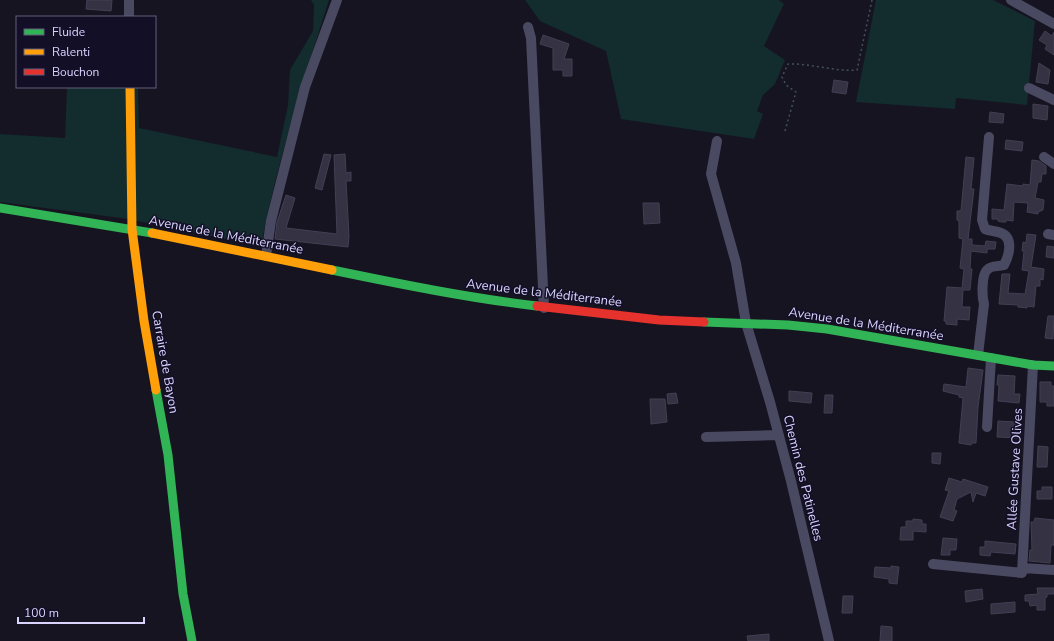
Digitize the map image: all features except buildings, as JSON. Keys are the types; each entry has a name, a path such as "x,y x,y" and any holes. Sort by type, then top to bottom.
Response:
{"main road":[{"name":"Carraire de Bayon","path":"130,88 132,229 144,321 168,455 183,594 192,641"},
{"name":"Avenue de la Méditerranée","path":"0,210 35,213 132,229 434,291 500,302 659,320 788,325 827,329 1033,365 1054,366"}],"street":[{"path":"128,0 129,16"},
{"path":"266,256 271,221 305,87 336,0"},
{"path":"1011,0 1054,24"},
{"path":"528,27 531,38 544,308"},
{"path":"1029,88 1054,100"},
{"path":"978,356 984,304 982,297 984,274 986,270 990,268 1004,265 1008,256 1009,245 1008,239 1003,233 985,229 982,220 989,138"},
{"name":"Chemin des Patinelles","path":"717,141 711,174 736,263 746,323 778,435 829,641"},
{"path":"1044,157 1054,164"},
{"path":"988,426 991,358"},
{"name":"Allée Gustave Olives","path":"1023,571 1033,365"},
{"path":"706,437 778,435"},
{"path":"933,564 1023,571 1054,570"}],"path":[{"path":"785,130 796,92 786,85 782,77 788,64 800,63 846,71 858,70 872,0"}],"green space":[{"path":"311,0 329,0 300,92 283,153 267,215 261,246 128,219 0,202 0,134 65,138 67,88 138,88 139,128 277,157 288,105 290,70 313,31 314,5"},
{"path":"525,0 779,0 784,4 764,46 785,60 775,84 763,95 757,111 763,114 754,139 621,119 606,51 540,21"},
{"path":"876,0 993,0 1035,21 1027,105 956,98 955,109 856,102"}],"traffic: fast":[{"path":"0,208 152,233"},
{"path":"332,270 460,295 537,306"},
{"path":"704,322 788,325 827,329 1033,365 1054,366"},
{"path":"156,390 168,455 183,594 192,641"}],"traffic: slow":[{"path":"130,88 132,229 144,321 156,390"},
{"path":"152,233 332,270"}],"traffic: jam":[{"path":"537,306 659,320 704,322"}]}
